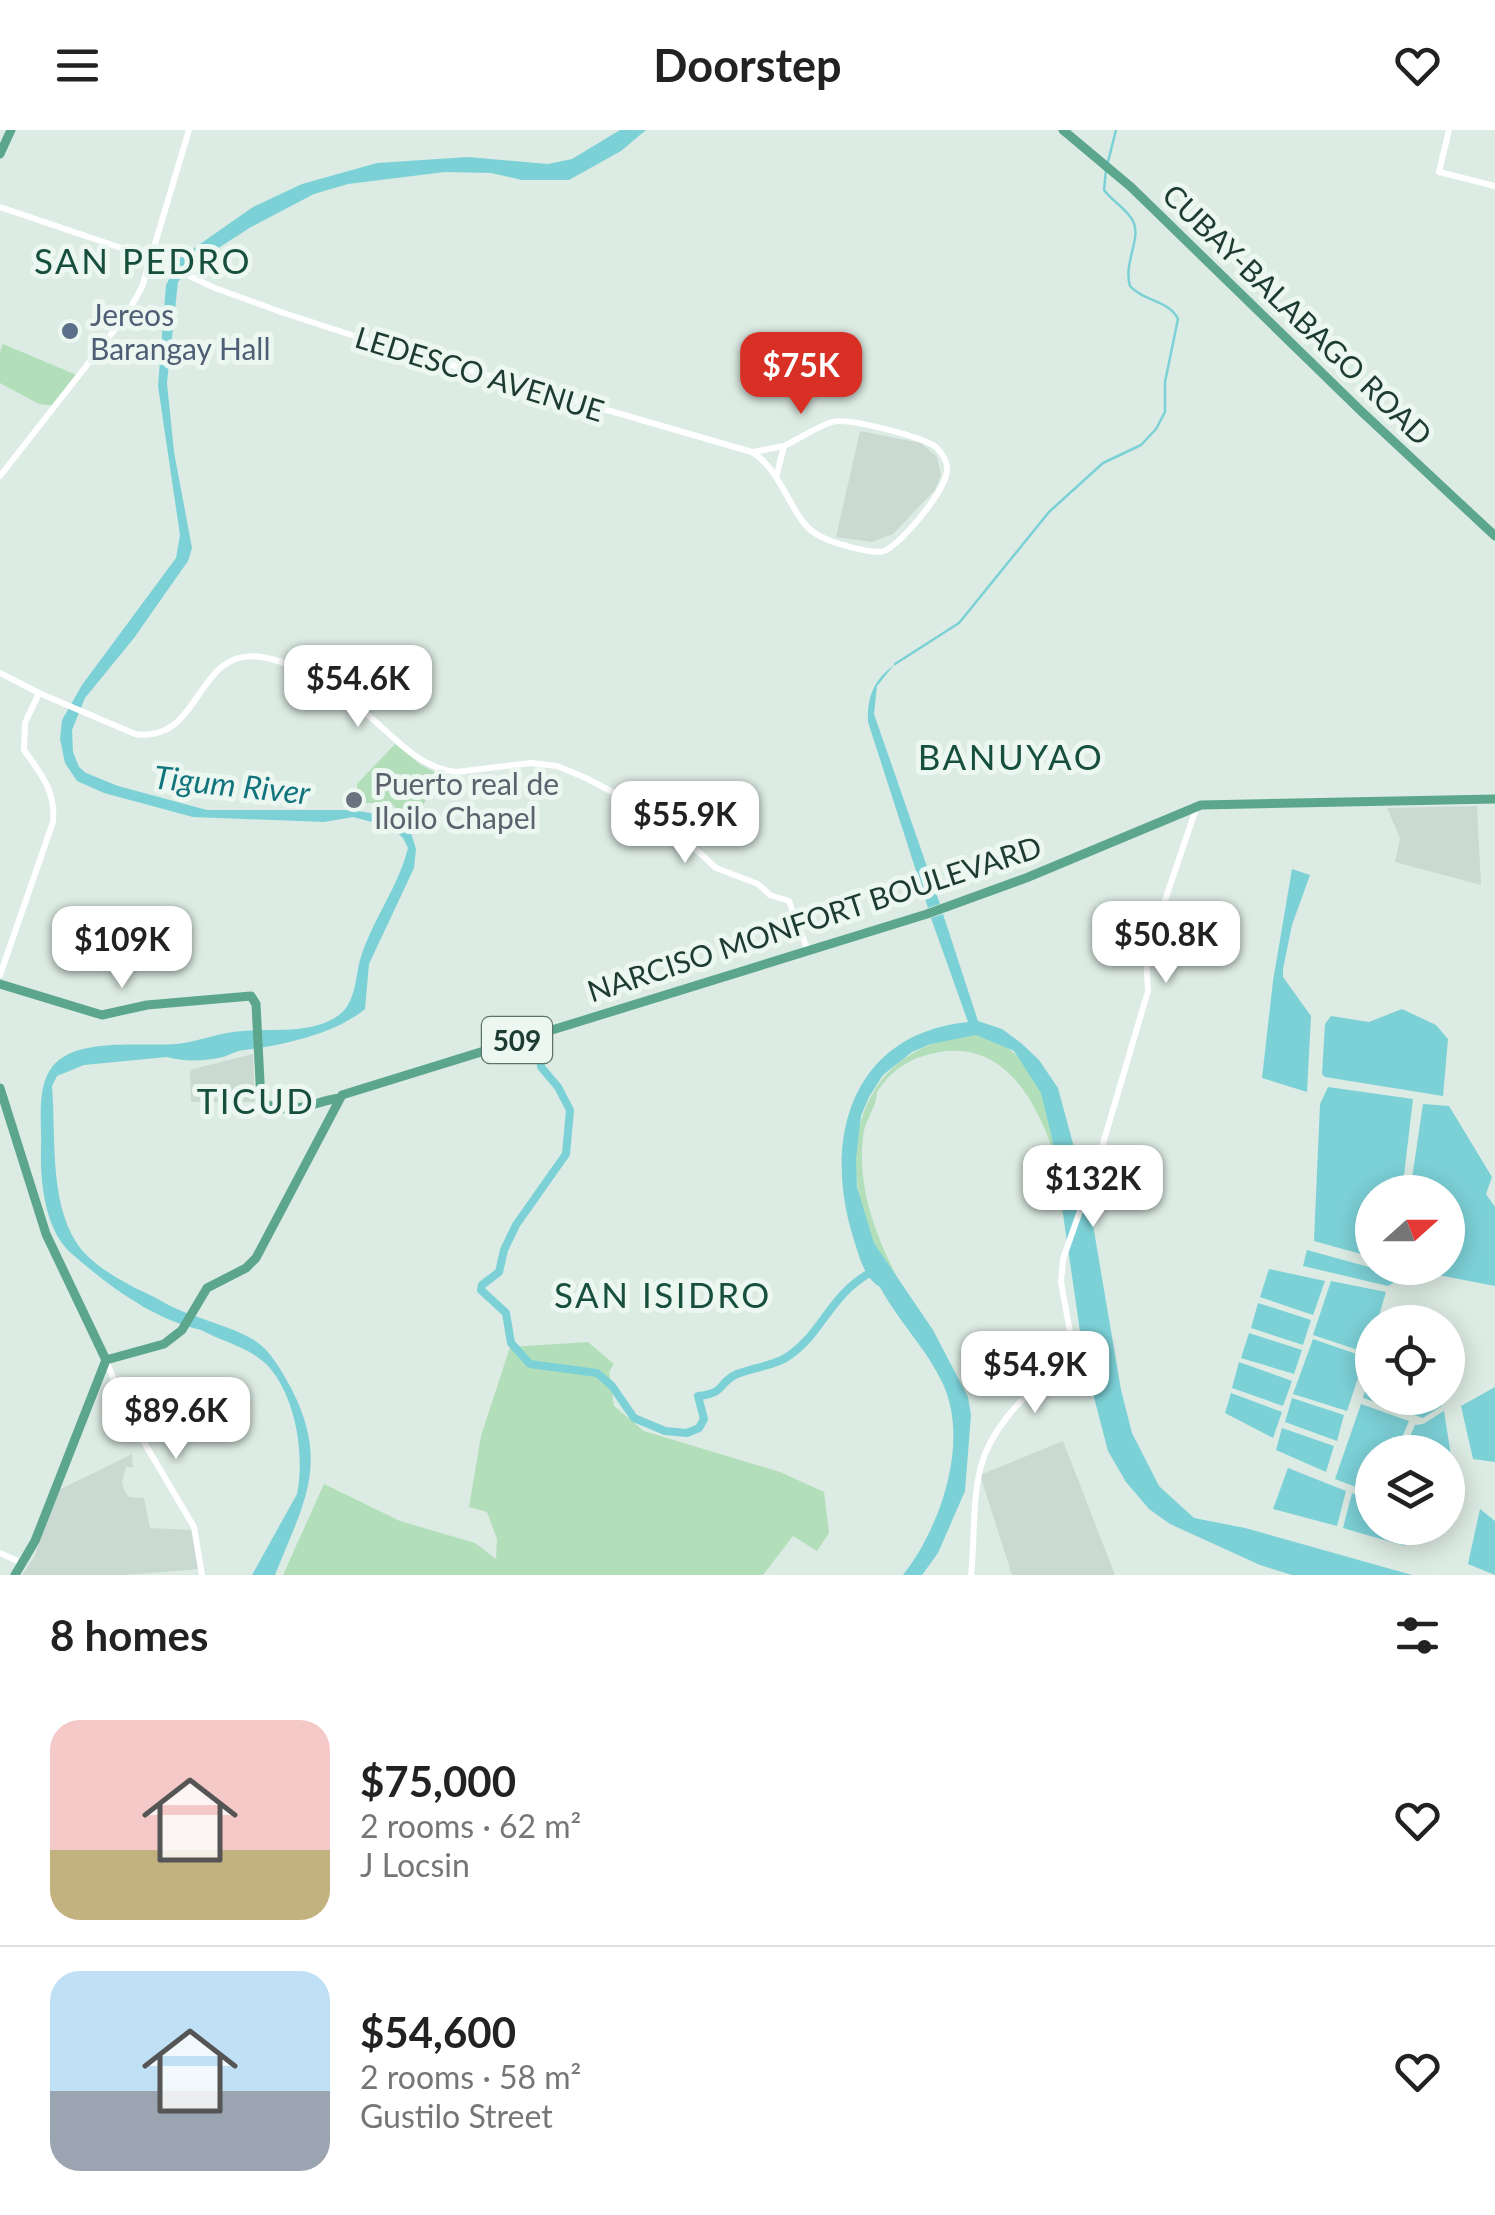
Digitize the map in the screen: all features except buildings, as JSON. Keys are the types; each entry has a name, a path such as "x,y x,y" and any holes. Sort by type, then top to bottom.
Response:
{"main road":[{"path":"0,154 10,130"},
{"name":"CUBAY-BALABAGO ROAD","path":"1062,130 1105,164 1495,536"},
{"name":"NARCISO MONFORT BOULEVARD","path":"0,984 102,1015 147,1006 251,996 257,1021 260,1101 272,1108 300,1108 982,895 1197,806 1495,799"},
{"path":"0,1088 46,1234 106,1360 106,1373 24,1563 15,1575"},
{"path":"106,1360 164,1344 182,1330 204,1291 246,1268 260,1253 340,1098"}],"street":[{"path":"0,476 127,314 142,287 189,130"},
{"path":"1450,130 1439,172 1495,186"},
{"name":"LEDESCO AVENUE","path":"0,207 151,258 210,286 379,344 752,452"},
{"path":"834,421 920,439 940,450 947,468 941,492 894,544 881,552 853,548 818,536 807,527 776,474 752,452 784,446 834,421"},
{"path":"776,474 784,446"},
{"path":"0,673 134,734 166,732 188,712 206,680 220,668 236,660 260,657 337,690 422,761 444,770 546,764 586,778 634,802 663,819 716,868 789,901 808,951"},
{"path":"0,975 52,822 53,802 46,779 24,750 26,722 39,694"},
{"path":"971,1575 984,1458 1002,1424 1066,1354 1069,1343 1061,1282 1063,1259 1148,991 1146,956 1197,806"},
{"path":"106,1373 194,1527 202,1575"},
{"path":"0,1553 24,1563"}],"shaded area":[{"path":"860,431 921,443 937,457 941,475 935,490 893,534 872,542 836,537"},
{"path":"1477,806 1481,885 1395,862 1400,838 1387,808"},
{"path":"253,1054 255,1102 191,1102 193,1069"},
{"path":"1063,1441 1115,1575 1012,1575 980,1475"},
{"path":"132,1454 133,1467 126,1467 122,1483 125,1492 129,1497 144,1498 150,1528 192,1530 199,1569 126,1575 22,1575 34,1557 59,1490"}],"green space":[{"path":"3,344 79,376 58,406 39,404 0,383"},
{"path":"395,744 441,775 420,810 399,812 391,803 357,803 357,784"},
{"path":"976,1035 1012,1052 1035,1079 1048,1114 1054,1154 1026,1094 997,1064 959,1051 926,1055 895,1071 877,1092 864,1130 862,1157 871,1214 902,1287 867,1227 858,1192 856,1159 860,1127 870,1099 886,1075 909,1055 939,1042"},
{"path":"588,1342 614,1364 609,1372 614,1406 644,1431 780,1472 824,1492 829,1533 817,1551 793,1536 763,1575 283,1575 324,1484 400,1521 475,1543 496,1559 497,1539 487,1512 469,1507 481,1436 510,1347"}],"water":[{"path":"620,130 646,130 621,151 569,180 522,180 491,173 445,172 348,184 314,194 251,227 195,263 178,282 167,383 174,452 192,548 188,561 134,638 85,698 72,730 73,752 79,767 118,786 207,810 351,810 391,816 411,833 416,849 414,868 369,964 365,1009 353,1018 308,1037 223,1057 167,1057 84,1065 57,1076 52,1086 61,1206 82,1250 130,1285 260,1344 279,1368 303,1415 311,1461 303,1504 275,1575 252,1575 297,1494 299,1445 286,1395 269,1367 254,1355 149,1310 101,1278 63,1244 50,1219 43,1190 44,1085 52,1067 63,1057 93,1047 176,1044 234,1032 304,1028 339,1015 352,997 365,945 408,848 391,827 353,817 324,822 193,817 104,793 77,781 65,763 60,739 62,720 82,685 176,558 180,535 158,386 166,285 180,258 253,207 302,184 377,163 468,157 548,164 572,159"},
{"path":"894,665 877,686 874,714 940,904 928,908 868,722 873,689"},
{"path":"1292,869 1310,875 1292,925 1283,969 1283,977 1311,1016 1307,1092 1262,1078"},
{"path":"943,914 978,1021 1002,1029 1021,1043 1039,1060 1058,1088 1090,1207 1121,1390 1132,1433 1159,1486 1194,1518 1245,1528 1412,1575 1292,1575 1260,1565 1170,1524 1149,1509 1126,1482 1108,1451 1084,1359 1052,1138 1041,1093 1014,1051 976,1035 912,1052 883,1075 861,1116 857,1187 874,1243 933,1330 968,1397 971,1415 965,1491 938,1553 922,1575 903,1575 929,1534 947,1484 952,1458 951,1407 929,1359 863,1266 845,1203 842,1166 845,1131 855,1098 872,1070 896,1047 928,1031 968,1022 931,918"},
{"path":"1402,1009 1436,1025 1448,1039 1443,1096 1322,1074 1325,1024 1331,1016 1369,1022"},
{"path":"1328,1087 1413,1099 1404,1175 1355,1175 1355,1252 1314,1241 1320,1104"},
{"path":"1423,1104 1449,1106 1492,1177 1486,1194 1495,1207 1495,1286 1465,1280 1465,1175 1413,1175"},
{"path":"1307,1250 1355,1263 1355,1278 1303,1266"},
{"path":"1269,1269 1325,1281 1313,1315 1260,1297"},
{"path":"1331,1281 1386,1292 1382,1305 1355,1305 1355,1349 1313,1335"},
{"path":"1258,1303 1311,1320 1303,1345 1251,1328"},
{"path":"1249,1333 1302,1350 1294,1374 1241,1358"},
{"path":"1313,1339 1355,1354 1355,1387 1347,1411 1293,1394"},
{"path":"1239,1362 1292,1381 1283,1406 1232,1388"},
{"path":"1495,1387 1495,1462 1473,1459 1463,1415 1465,1404"},
{"path":"1231,1393 1282,1412 1273,1438 1225,1413"},
{"path":"1292,1398 1344,1415 1337,1441 1285,1422"},
{"path":"1357,1415 1392,1415 1409,1421 1403,1435 1355,1435 1355,1487 1335,1479"},
{"path":"1445,1415 1448,1435 1411,1435 1415,1425"},
{"path":"1282,1428 1334,1446 1326,1472 1276,1450"},
{"path":"1288,1468 1346,1491 1337,1526 1273,1509"},
{"path":"1352,1493 1355,1531 1343,1528"},
{"path":"1480,1509 1495,1521 1495,1575 1468,1564"}],"waterway":[{"path":"1108,162 1116,130"},
{"path":"895,664 959,623 1049,512 1103,463 1141,445 1165,412 1165,382 1178,319 1169,308 1130,286 1135,228 1127,213 1104,190 1106,170"},
{"path":"539,1039 541,1067 570,1110 566,1154 516,1225 499,1272 481,1290 506,1313 511,1343 530,1364 597,1373 612,1386 634,1418 665,1431 687,1433 699,1428 704,1419 698,1396 714,1393 737,1374 790,1355 846,1291 873,1271"}],"place":[{"name":"Jereos Barangay Hall","path":"70,331"},
{"name":"Puerto real de Iloilo Chapel","path":"354,800"}],"district":[{"name":"SAN PEDRO","path":"143,260"},
{"name":"BANUYAO","path":"1011,756"},
{"name":"TICUD","path":"256,1100"},
{"name":"SAN ISIDRO","path":"663,1294"}],"water label":[{"name":"Tigum River","path":"232,784"}]}
